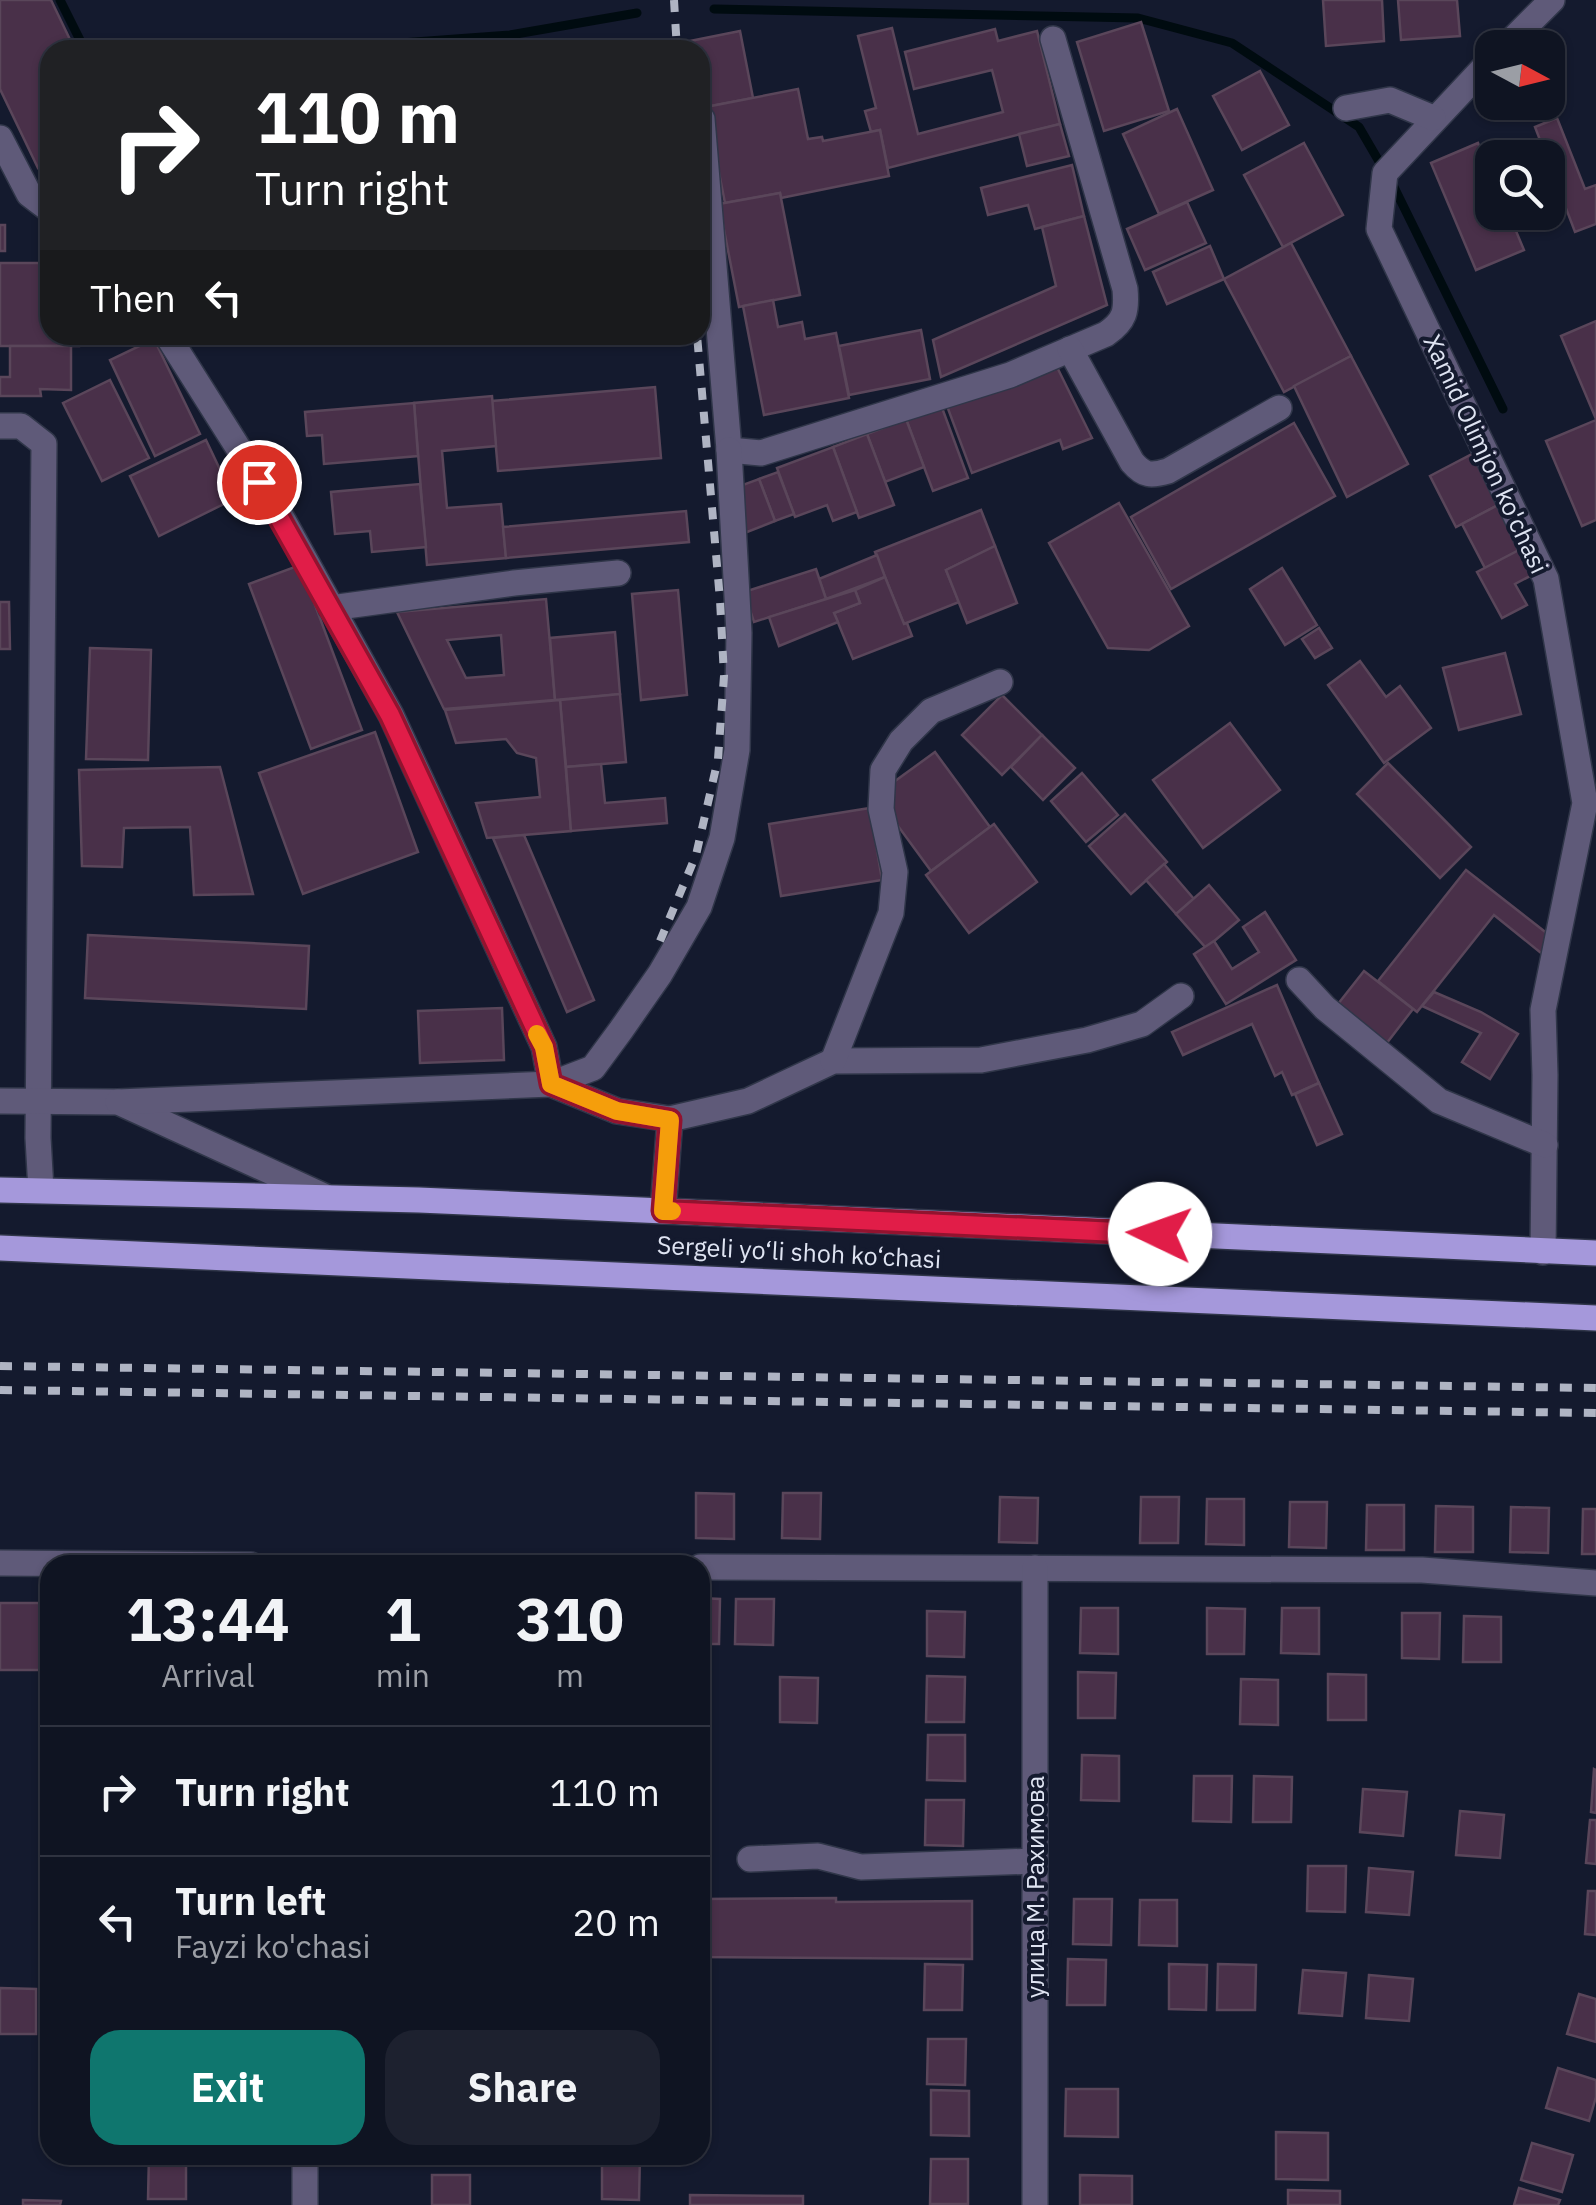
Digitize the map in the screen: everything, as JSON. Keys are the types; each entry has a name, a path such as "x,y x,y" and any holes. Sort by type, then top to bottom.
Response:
{"main road":[{"name":"Sergeli yo‘li shoh ko‘chasi","path":"0,1190 326,1197 1596,1253"},
{"name":"Sergeli yo‘li shoh ko‘chasi","path":"0,1248 1596,1318"}],"street":[{"path":"1522,30 1552,0"},
{"path":"728,450 760,452 791,444 1010,375 1106,334 1120,324 1127,310 1125,289 1053,39"},
{"path":"1346,108 1390,100 1433,118 1475,76"},
{"name":"Xamid Olimjon ko'chasi","path":"1433,118 1389,168 1379,228 1546,579 1585,803 1543,1010 1543,1252"},
{"path":"0,138 29,194 40,202"},
{"path":"0,1101 118,1102 551,1084 593,1068 660,974 698,908 722,838 737,750 740,634 710,221"},
{"path":"173,345 278,511 390,715 544,1047 551,1084"},
{"path":"1070,349 1132,462 1141,472 1152,476 1279,408"},
{"path":"0,426 21,426 44,444 40,1190"},
{"path":"332,608 618,573"},
{"path":"832,1061 891,913 895,872 882,809 883,770 900,741 932,711 1000,682"},
{"path":"1299,980 1325,1008 1439,1100 1544,1145"},
{"path":"551,1084 617,1111 670,1120 748,1101 832,1061 981,1060 1087,1040 1142,1024 1181,996"},
{"path":"118,1102 326,1197"},
{"path":"663,1211 670,1120"},
{"path":"0,1563 40,1563"},
{"path":"710,1567 1422,1570 1596,1583"},
{"name":"улица М. Рахимова","path":"1034,2205 1035,1568"},
{"path":"750,1859 818,1856 861,1867 1035,1860"},
{"path":"305,2165 305,2205"}],"building":[{"path":"0,0 51,0 70,40 40,40 38,168 0,89"},
{"path":"1323,0 1382,0 1384,41 1326,46"},
{"path":"1398,0 1457,0 1460,36 1401,40"},
{"path":"1141,22 1169,111 1104,131 1077,42"},
{"path":"892,28 918,134 1003,112 992,70 914,89 905,52 995,29 998,41 1037,31 1060,124 888,168 880,130 871,132 865,111 876,108 858,36"},
{"path":"740,31 753,98 710,106 710,40 695,40"},
{"path":"1260,71 1289,125 1242,150 1213,96"},
{"path":"798,89 808,139 822,137 823,141 880,130 889,176 781,198 780,193 725,203 710,127 710,106"},
{"path":"1177,109 1213,190 1159,214 1123,134"},
{"path":"1558,120 1585,189 1596,185 1596,224 1575,232 1565,206 1565,140 1540,140 1535,127"},
{"path":"1060,124 1069,156 1027,166 1019,134"},
{"path":"1304,143 1343,215 1283,247 1244,175"},
{"path":"1475,144 1475,230 1516,230 1524,250 1476,270 1431,163"},
{"path":"1072,165 1084,216 1035,229 1028,205 988,215 981,188"},
{"path":"780,193 800,295 739,307 719,204"},
{"path":"1187,202 1206,243 1145,270 1127,229"},
{"path":"1084,216 1107,305 941,377 933,340 1056,286 1042,227"},
{"path":"0,225 5,225 5,251 0,251"},
{"path":"1291,243 1351,356 1284,392 1224,279"},
{"path":"1210,246 1224,279 1167,304 1153,272"},
{"path":"0,263 40,263 40,345 79,346 0,346"},
{"path":"773,300 778,327 802,322 805,339 836,333 849,398 764,415 743,306"},
{"path":"1596,321 1596,419 1561,336"},
{"path":"921,330 930,379 849,395 839,346"},
{"path":"141,345 157,345 200,434 155,456 110,360"},
{"path":"10,346 71,346 71,390 40,389 41,396 0,396 0,377 10,377"},
{"path":"1351,356 1408,464 1347,497 1294,386"},
{"path":"1056,365 1092,438 1063,449 1060,440 972,473 947,406"},
{"path":"110,380 149,458 102,481 63,403"},
{"path":"655,387 661,458 498,471 492,401"},
{"path":"492,396 496,446 442,451 447,508 501,504 506,558 427,565 414,403"},
{"path":"414,403 418,456 324,464 322,435 307,436 305,412"},
{"path":"941,405 968,478 933,491 906,419"},
{"path":"906,419 924,467 885,482 867,434"},
{"path":"1596,420 1596,520 1582,526 1546,441"},
{"path":"1294,423 1335,496 1171,589 1131,517"},
{"path":"867,434 894,505 859,518 833,447"},
{"path":"206,440 234,499 159,536 130,476"},
{"path":"833,447 857,512 833,521 827,505 795,517 777,468"},
{"path":"1474,453 1500,504 1456,527 1430,476"},
{"path":"778,472 794,514 775,521 759,479"},
{"path":"759,479 775,521 742,534 737,487"},
{"path":"420,484 426,547 372,552 370,531 335,534 331,492"},
{"path":"1119,503 1189,626 1149,650 1108,648 1049,543"},
{"path":"1500,504 1524,548 1485,568 1462,524"},
{"path":"981,510 995,546 946,570 959,602 904,624 875,552"},
{"path":"686,511 689,542 506,558 503,527"},
{"path":"995,546 1017,603 967,623 946,570"},
{"path":"1521,549 1534,574 1515,584 1527,605 1502,618 1477,572"},
{"path":"877,555 885,577 826,599 819,579"},
{"path":"300,565 362,730 311,749 249,584"},
{"path":"1282,568 1317,625 1285,645 1250,589"},
{"path":"816,569 826,599 754,622 744,592"},
{"path":"885,577 912,636 853,659 834,613 860,603 855,590"},
{"path":"678,590 687,695 641,700 632,594"},
{"path":"855,590 860,603 834,613 838,622 779,646 769,617"},
{"path":"546,599 555,700 444,709 397,612","holes":["501,635 504,675 466,678 447,640"]},
{"path":"0,602 9,602 10,649 0,649"},
{"path":"1319,628 1332,648 1315,658 1302,639"},
{"path":"615,632 620,694 555,700 550,638"},
{"path":"90,648 151,650 148,760 86,759"},
{"path":"1505,653 1521,714 1459,730 1443,668"},
{"path":"1360,661 1386,697 1400,686 1431,728 1384,763 1328,685"},
{"path":"620,694 626,762 566,767 560,700"},
{"path":"1002,695 1042,735 1002,775 962,735"},
{"path":"560,700 571,831 487,838 476,803 540,797 536,758 517,753 506,739 456,743 445,710"},
{"path":"1230,723 1280,790 1203,848 1153,780"},
{"path":"375,732 418,852 303,894 259,773"},
{"path":"1042,735 1075,768 1043,800 1011,767"},
{"path":"935,752 990,827 931,871 887,811 891,784"},
{"path":"1388,763 1471,847 1440,878 1357,794"},
{"path":"601,764 605,803 665,798 667,823 571,831 566,767"},
{"path":"220,767 253,894 194,895 190,827 124,828 122,867 82,866 79,770"},
{"path":"1082,773 1118,815 1086,842 1051,801"},
{"path":"870,808 882,880 781,896 769,824"},
{"path":"1125,814 1167,862 1131,894 1089,846"},
{"path":"994,824 1037,882 969,933 926,875"},
{"path":"524,835 594,1000 567,1012 493,838"},
{"path":"1164,864 1194,899 1176,914 1146,880"},
{"path":"1466,870 1553,938 1541,953 1494,915 1417,1012 1378,981"},
{"path":"1209,885 1239,920 1206,948 1176,914"},
{"path":"1265,912 1296,960 1226,1004 1194,954 1214,941 1232,969 1259,952 1243,927"},
{"path":"88,935 309,946 306,1009 85,998"},
{"path":"1364,971 1413,1009 1383,1048 1334,1009"},
{"path":"1277,985 1319,1083 1292,1095 1282,1072 1275,1076 1252,1024 1183,1055 1172,1032"},
{"path":"1434,992 1481,1012 1518,1034 1490,1079 1462,1062 1481,1033 1422,1006"},
{"path":"502,1008 504,1060 420,1063 418,1011"},
{"path":"1319,1083 1342,1134 1317,1145 1295,1094"},
{"path":"696,1493 734,1494 734,1539 696,1538"},
{"path":"783,1493 821,1493 820,1539 782,1538"},
{"path":"1000,1497 1038,1498 1037,1543 999,1542"},
{"path":"1141,1497 1179,1497 1178,1543 1140,1543"},
{"path":"1207,1499 1244,1499 1244,1545 1206,1544"},
{"path":"1290,1502 1327,1502 1326,1548 1289,1547"},
{"path":"1367,1505 1404,1505 1404,1550 1366,1550"},
{"path":"1436,1506 1473,1507 1473,1552 1435,1552"},
{"path":"1511,1507 1549,1508 1548,1553 1510,1552"},
{"path":"1583,1509 1596,1509 1596,1554 1582,1554"},
{"path":"710,1598 720,1599 719,1644 710,1644"},
{"path":"736,1599 774,1599 773,1645 735,1644"},
{"path":"0,1603 40,1603 40,1670 0,1670"},
{"path":"1081,1608 1118,1608 1118,1654 1080,1653"},
{"path":"1207,1608 1245,1609 1244,1654 1207,1654"},
{"path":"1282,1608 1319,1608 1319,1654 1281,1653"},
{"path":"927,1611 965,1612 964,1657 927,1656"},
{"path":"1402,1613 1440,1613 1439,1659 1402,1658"},
{"path":"1464,1616 1501,1617 1501,1662 1463,1662"},
{"path":"1078,1672 1116,1673 1115,1718 1078,1718"},
{"path":"1328,1674 1366,1675 1366,1720 1328,1720"},
{"path":"927,1676 965,1677 964,1722 926,1722"},
{"path":"780,1677 818,1678 817,1723 780,1722"},
{"path":"1241,1679 1278,1680 1278,1725 1240,1724"},
{"path":"928,1735 965,1735 965,1781 927,1780"},
{"path":"1082,1755 1119,1756 1119,1801 1081,1800"},
{"path":"1596,1770 1596,1813 1591,1812"},
{"path":"1194,1776 1232,1776 1231,1822 1193,1821"},
{"path":"1254,1776 1292,1777 1291,1822 1253,1822"},
{"path":"1363,1789 1407,1792 1403,1836 1360,1832"},
{"path":"926,1800 964,1800 963,1846 925,1845"},
{"path":"1460,1811 1504,1815 1500,1858 1456,1855"},
{"path":"1590,1820 1596,1820 1596,1864 1586,1863"},
{"path":"1308,1866 1346,1866 1345,1912 1307,1911"},
{"path":"1369,1868 1413,1872 1409,1915 1366,1912"},
{"path":"1588,1891 1596,1891 1596,1935 1585,1934"},
{"path":"710,1899 972,1901 972,1959 710,1957"},
{"path":"1074,1899 1112,1899 1111,1945 1073,1944"},
{"path":"1140,1900 1177,1900 1177,1946 1139,1945"},
{"path":"1068,1959 1106,1960 1105,2005 1067,2005"},
{"path":"925,1964 963,1965 962,2010 924,2010"},
{"path":"1169,1964 1207,1965 1206,2010 1169,2009"},
{"path":"1218,1964 1256,1965 1255,2010 1217,2010"},
{"path":"1303,1970 1346,1973 1342,2016 1299,2013"},
{"path":"1369,1975 1413,1979 1409,2021 1366,2018"},
{"path":"0,1988 36,1989 36,2034 0,2034"},
{"path":"1579,1994 1596,1999 1596,2042 1567,2034"},
{"path":"928,2039 966,2039 965,2085 927,2084"},
{"path":"1558,2068 1596,2080 1589,2121 1546,2108"},
{"path":"1066,2089 1118,2089 1118,2137 1065,2136"},
{"path":"931,2090 969,2091 969,2136 931,2135"},
{"path":"1276,2132 1328,2133 1328,2180 1276,2179"},
{"path":"1532,2143 1573,2155 1562,2192 1521,2180"},
{"path":"931,2159 968,2159 968,2204 930,2204"},
{"path":"149,2165 186,2165 186,2199 148,2199"},
{"path":"602,2165 640,2165 639,2200 602,2199"},
{"path":"432,2175 470,2175 470,2205 432,2205"},
{"path":"1080,2175 1132,2176 1132,2205 1080,2205"},
{"path":"1519,2188 1560,2200 1558,2205 1514,2205"},
{"path":"1288,2190 1340,2191 1340,2205 1288,2205"},
{"path":"690,2195 803,2196 803,2205 690,2205"},
{"path":"23,2200 61,2201 60,2205 23,2205"}],"waterway":[{"path":"60,0 80,40"},
{"path":"714,9 1138,18 1232,43 1359,127 1384,170"},
{"path":"442,40 510,35 637,13"},
{"path":"1392,183 1503,409"}],"railway":[{"path":"674,0 676,40"},
{"path":"660,941 696,855 718,759 724,676 698,345"},
{"path":"0,1366 1596,1388"},
{"path":"0,1390 1596,1413"}],"slow traffic":[{"path":"537,1034 544,1047 551,1084 617,1111 670,1120 663,1211 672,1211"}],"route":[{"path":"259,482 390,715 544,1047 551,1084 617,1111 670,1120 663,1211 1160,1234"}]}
